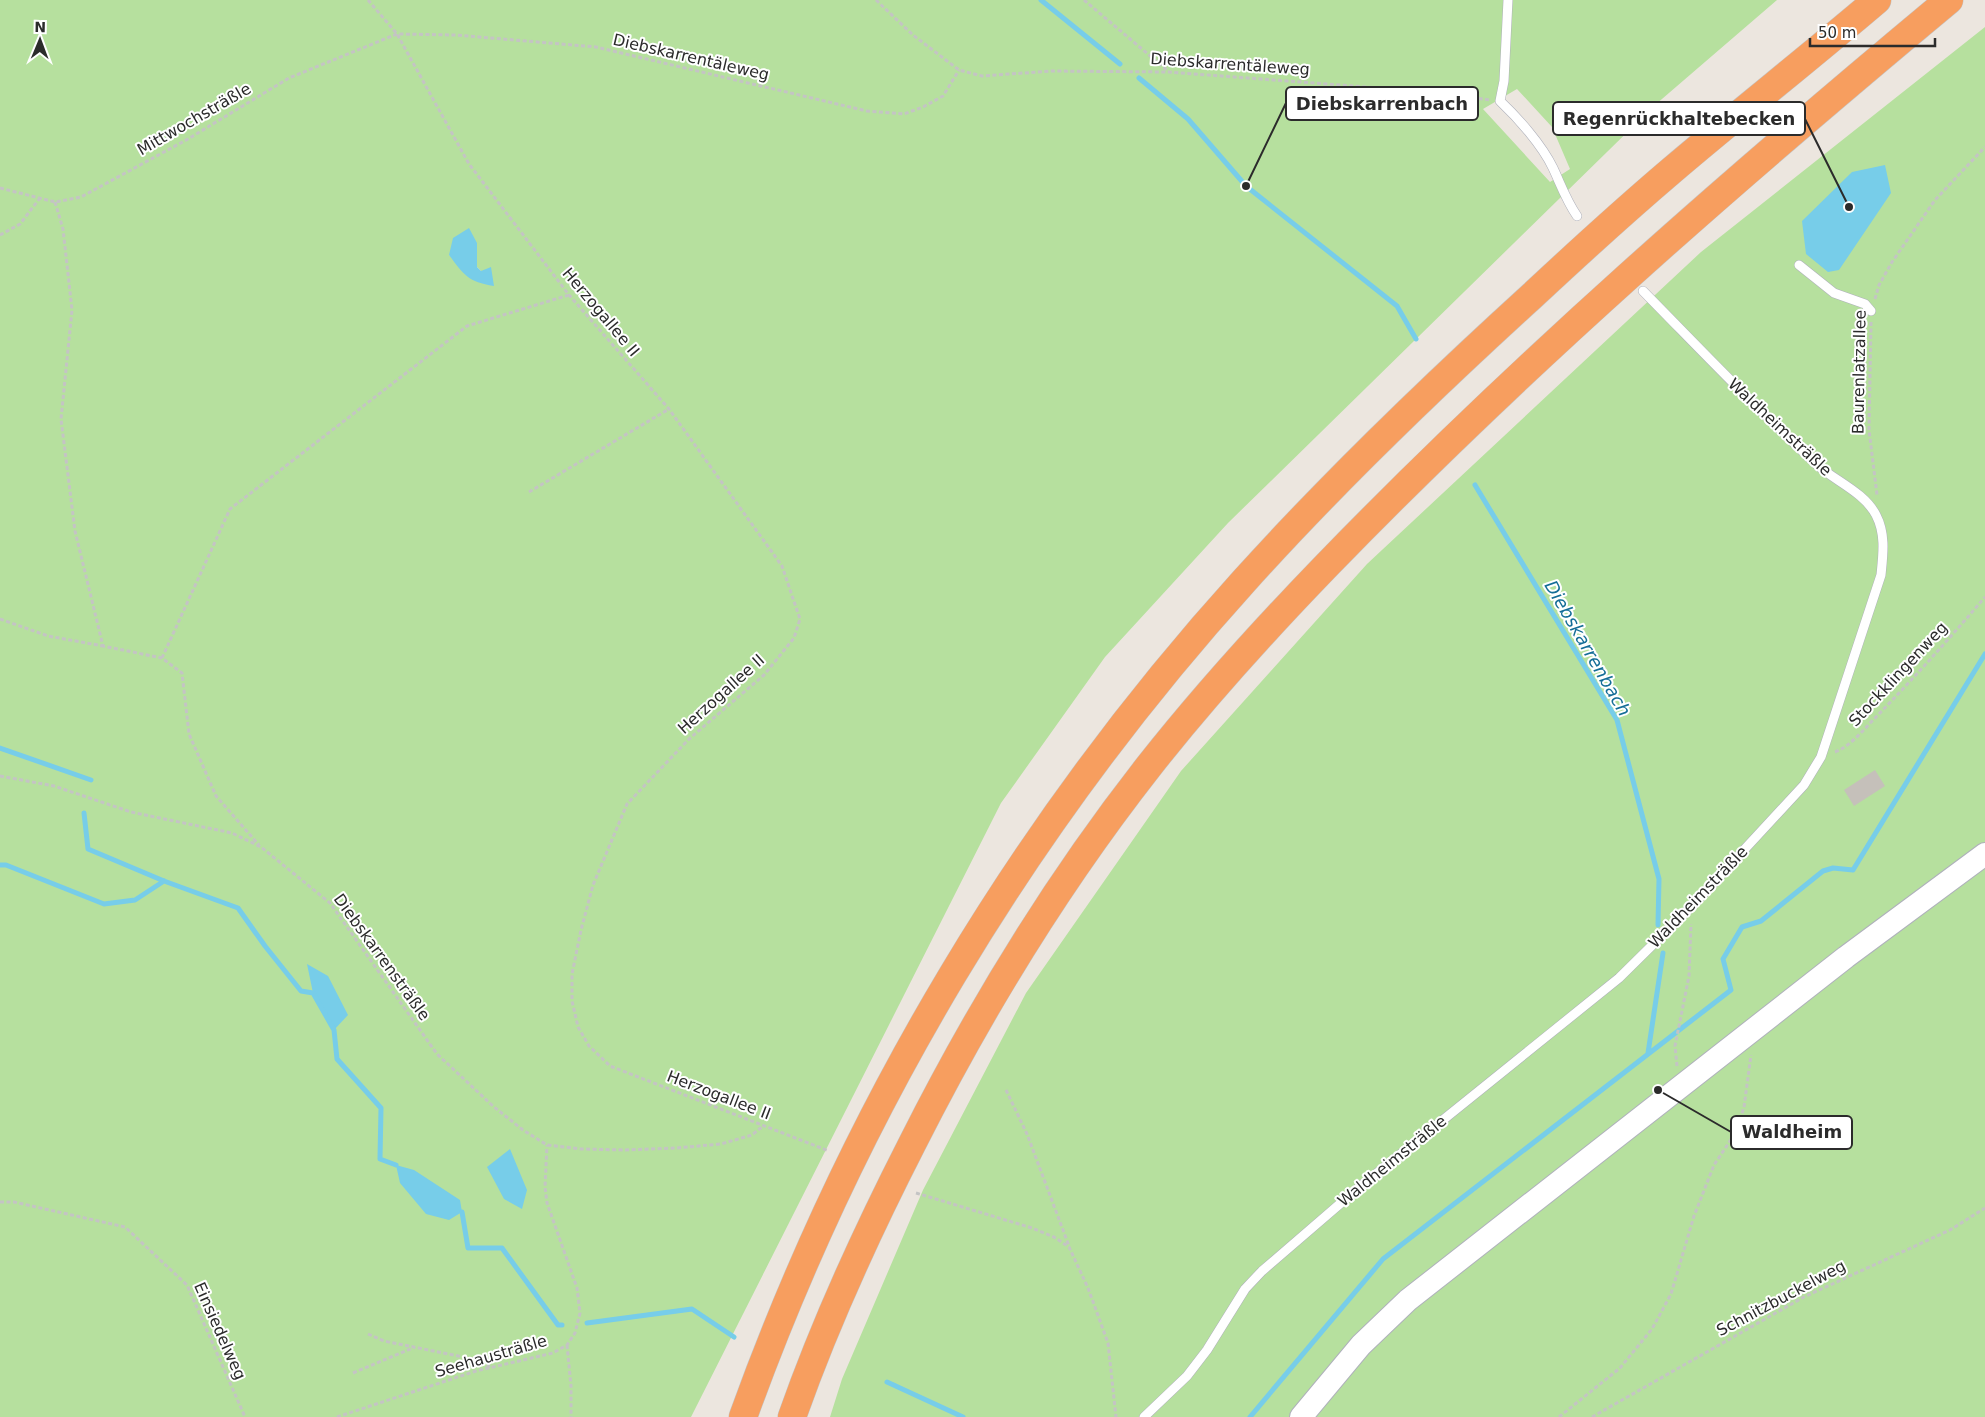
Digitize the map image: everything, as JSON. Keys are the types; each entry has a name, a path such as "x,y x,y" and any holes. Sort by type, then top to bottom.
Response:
{"highway":[{"path":"743,1417 801,1268 861,1141 905,1056 964,954 1018,871 1086,773 1150,690 1249,575 1337,481 1417,402 1529,298 1670,172 1877,0"},
{"path":"792,1417 829,1320 859,1252 896,1173 949,1072 1002,980 1056,895 1135,785 1177,731 1247,650 1308,584 1412,478 1510,384 1698,215 1949,0"}],"street":[{"path":"1301,1417 1361,1344 1408,1300 1868,940 1985,854"}],"lane":[{"path":"1508,0 1504,81 1500,101 1519,119 1552,166 1566,199 1577,216"},
{"path":"1799,266 1834,293 1866,304 1871,311"},
{"name":"Waldheimsträßle","path":"1144,1417 1187,1376 1207,1350 1245,1289 1262,1271 1356,1190 1619,978 1694,904 1804,785 1821,757 1881,575 1884,545 1876,515 1867,503 1818,466 1734,386 1643,291"}],"path":[{"name":"Herzogallee II","path":"368,0 397,34 469,164 569,295 669,409 782,566 800,619 794,638 764,675 689,738 626,804 593,885 581,930 572,974 572,1000 578,1028 589,1046 610,1066 828,1151"},
{"name":"Diebskarrentäleweg","path":"876,0 913,35 959,70 982,76 1052,71 1169,72 1431,92 1500,101"},
{"path":"1084,0 1169,72"},
{"name":"Diebskarrentäleweg","path":"397,34 456,35 596,47 837,104 867,110 904,114 924,107 943,96 959,70"},
{"name":"Mittwochsträßle","path":"0,188 55,202 82,197 188,138 289,78 397,34"},
{"name":"Baurenlatzallee","path":"1876,515 1878,501 1868,430 1871,311 1879,285 1897,254 1935,200 1985,147"},
{"path":"0,235 20,224 40,198"},
{"path":"55,202 63,228 72,310 61,420 75,531 103,646"},
{"path":"162,658 230,509 467,326 569,295"},
{"path":"529,492 669,409"},
{"name":"Stockklingenweg","path":"1821,757 1842,749 1860,734 1919,673 1985,597"},
{"path":"0,619 48,636 162,658 182,673 189,734 216,796 261,847"},
{"name":"Diebskarrensträßle","path":"0,776 54,786 131,812 232,833 261,847 330,903 437,1054 523,1130 547,1145"},
{"path":"1676,1064 1675,1046 1689,976 1694,904"},
{"path":"1559,1417 1620,1368 1652,1329 1671,1294 1694,1216 1714,1165 1736,1132 1746,1098 1752,1053 1750,1032"},
{"path":"1006,1090 1027,1134 1069,1247 1088,1288 1108,1343 1116,1417"},
{"path":"547,1145 625,1150 676,1148 721,1144 752,1135 763,1126"},
{"name":"Seehausträßle","path":"337,1417 491,1367 540,1356 567,1345 575,1333 580,1313 577,1288 547,1203 545,1188 547,1145"},
{"path":"916,1193 1032,1228 1054,1237 1069,1247"},
{"name":"Einsiedelweg","path":"0,1202 14,1202 125,1227 187,1285 245,1417"},
{"name":"Schnitzbuckelweg","path":"1592,1417 1804,1297 1950,1230 1985,1208"},
{"path":"368,1334 384,1341 478,1360 491,1367"},
{"path":"567,1345 571,1386 571,1417"},
{"path":"353,1373 415,1347"}],"green space":[{"path":"0,0 1777,0 1655,105 1228,523 1105,657 1001,803 691,1417 0,1417","holes":["1517,89 1552,127 1570,169 1550,182 1483,109","477,243 477,267 481,271 449,255"]},
{"path":"1985,27 1985,1417 830,1417 842,1379 923,1190 1026,993 1181,771 1367,564 1701,252"}],"water":[{"path":"1885,165 1891,193 1839,270 1828,272 1806,254 1802,221 1852,172"},
{"path":"469,228 477,243 477,267 481,271 491,267 494,286 472,280 449,255 453,238"},
{"path":"307,964 328,976 348,1015 334,1030 313,993"},
{"path":"510,1149 527,1190 522,1209 504,1199 487,1167"},
{"path":"396,1165 414,1170 460,1200 462,1212 449,1220 426,1214 400,1183"}],"building":[{"path":"1875,770 1885,786 1854,806 1844,790"}],"waterway":[{"path":"1041,0 1120,64"},
{"name":"Diebskarrenbach","path":"1139,78 1188,119 1246,186 1397,306 1416,339"},
{"name":"Diebskarrenbach","path":"1475,485 1617,720 1659,879 1658,925"},
{"path":"1250,1417 1383,1259 1731,990 1723,959 1742,927 1761,921 1823,871 1833,868 1853,870 1985,654"},
{"path":"0,748 91,780"},
{"path":"84,813 88,849 164,881 238,908 301,991 313,993 334,1030 337,1059 381,1108 380,1159 396,1165"},
{"path":"0,865 6,865 104,904 135,900 164,881"},
{"path":"1648,1053 1663,953"},
{"path":"462,1212 468,1248 502,1248 558,1325 562,1325"},
{"path":"587,1323 692,1309 734,1337"},
{"path":"887,1382 963,1417"}],"place":[{"name":"Diebskarrenbach","path":"1246,186"},
{"name":"Regenrückhaltebecken","path":"1849,207"},
{"name":"Waldheim","path":"1658,1090"}]}
